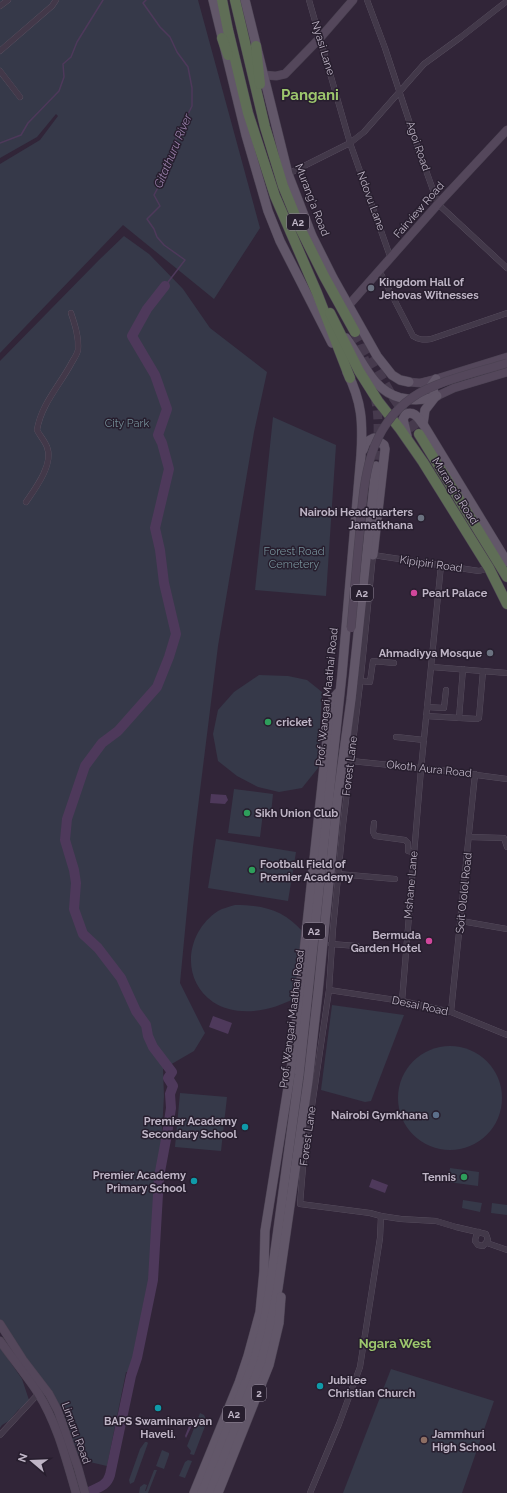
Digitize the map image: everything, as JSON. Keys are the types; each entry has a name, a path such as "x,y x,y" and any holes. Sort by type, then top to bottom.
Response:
{"highway":[{"name":"Murang'a Road","path":"222,0 248,113 275,196 317,293 338,349"},
{"name":"Murang'a Road","path":"235,0 273,156 283,186 301,230 355,332"},
{"path":"222,38 248,113"},
{"path":"256,46 259,69 260,104"},
{"name":"Murang'a Road","path":"317,293 328,308 368,386 409,441 488,568 507,604"},
{"name":"Prof. Wangari Maathai Road","path":"338,349 350,378"},
{"name":"Murang'a Road","path":"419,434 507,577"}],"main road":[{"path":"213,0 246,135 268,211 280,241 350,378"},
{"name":"Murang'a Road","path":"245,0 288,174 312,236 348,306 377,356 392,375 400,380 409,382"},
{"path":"264,75 276,76 285,74 320,38 353,0"},
{"name":"Fairview Road","path":"348,306 380,272 438,204 507,130"},
{"name":"Murang'a Road","path":"340,332 352,346 374,381 385,391 396,396 414,400 426,400 438,396"},
{"path":"409,382 420,383 436,379 507,357"},
{"name":"Prof. Wangari Maathai Road","path":"351,628 367,468 374,447 385,425 394,414 413,397 430,388 507,363"},
{"path":"423,424 425,410 432,400 438,396 454,388 507,372"},
{"name":"Prof. Wangari Maathai Road","path":"210,1493 261,1363 269,1295 268,1271 299,1075 342,674 361,455 362,434 360,404 350,378"},
{"path":"436,379 432,386 434,392 438,396"},
{"path":"409,441 403,423 404,416 409,413 415,414 423,424 507,562"},
{"path":"361,455 366,442 374,438 384,445 385,455 373,555"},
{"name":"Prof. Wangari Maathai Road","path":"202,1493 265,1335 278,1288 308,1081 337,802 348,720 376,466"},
{"path":"342,674 351,628"},
{"path":"348,720 351,628"},
{"path":"194,1493 221,1428 248,1356 260,1312 268,1271"},
{"name":"2","path":"218,1493 269,1365 279,1323 281,1300 278,1288"},
{"name":"Limuru Road","path":"0,1324 23,1360 49,1394 58,1411 85,1493"},
{"name":"Limuru Road","path":"0,1341 38,1394 51,1419 62,1445 76,1493"}],"street":[{"path":"0,6 8,0"},
{"path":"0,51 52,6 56,0"},
{"name":"Nyasi Lane","path":"309,0 350,143"},
{"name":"Agoi Road","path":"367,0 385,48 438,204 507,268"},
{"path":"288,174 350,143 372,125 424,64 507,1"},
{"path":"0,71 20,98"},
{"name":"Ndovu Lane","path":"350,143 391,259"},
{"path":"380,272 412,336 418,339 431,339 507,313"},
{"path":"26,502 39,483 47,462 48,448 37,430 38,420 51,395 68,371 78,351 76,328 71,313"},
{"path":"373,555 360,682 370,682 373,661"},
{"name":"Kipipiri Road","path":"373,555 479,571 488,568"},
{"name":"Mshane Lane","path":"402,1001 421,769 442,565"},
{"path":"362,660 394,663"},
{"path":"432,667 507,673"},
{"path":"459,718 464,670"},
{"path":"426,716 477,719 483,671"},
{"name":"Forest Lane","path":"360,682 338,874 331,944 329,990 303,1167 300,1204 370,1213 381,1216"},
{"path":"427,707 444,708 446,690"},
{"path":"396,737 424,740"},
{"name":"Okoth Aura Road","path":"351,761 475,774 507,779"},
{"name":"Soit Ololol Road","path":"452,1012 475,774"},
{"path":"374,823 373,832 375,836 405,840 408,843 408,851 414,852"},
{"path":"469,837 504,838 507,847"},
{"path":"338,874 395,879"},
{"path":"461,921 507,929"},
{"path":"331,944 357,946"},
{"name":"Desai Road","path":"329,990 402,1001 452,1012 507,1035"},
{"path":"310,1493 339,1424 360,1366 380,1238 381,1216 436,1221 484,1233 487,1235 487,1243"},
{"path":"479,1232 476,1236 476,1243 480,1246 487,1243"},
{"path":"487,1243 507,1250"},
{"path":"0,1435 38,1394"}],"green space":[{"path":"0,0 198,0 260,228 214,299 123,225 0,353 0,164 40,140 58,116 56,114 37,137 0,158"},
{"name":"City Park","path":"124,236 149,254 183,289 210,328 267,372 254,432 218,646 193,847 180,983 205,1033 194,1051 163,1069 164,1096 153,1280 131,1374 126,1372 107,1466 81,1460 62,1418 0,1330 0,361"},
{"name":"Forest Road Cemetery","path":"273,417 336,445 326,596 255,590"},
{"name":"cricket","path":"259,675 288,676 307,680 322,692 318,768 302,788 279,792 258,787 237,776 218,761 213,734 218,710 234,692"},
{"name":"Sikh Union Club","path":"234,789 273,794 271,814 263,813 260,837 228,833"},
{"name":"Football Field of Premier Academy","path":"216,839 296,852 288,901 208,888"},
{"path":"235,905 255,906 272,910 288,918 303,932 295,998 286,1003 265,1009 243,1011 222,1007 213,1002 202,992 195,981 192,969 191,956 194,943 199,931 207,920 218,911"},
{"path":"332,1005 404,1015 371,1101 365,1102 321,1090"},
{"path":"450,1046 470,1050 487,1061 498,1078 502,1098 498,1118 487,1135 470,1146 450,1150 430,1146 413,1135 402,1118 398,1098 402,1078 413,1061 430,1050"},
{"path":"180,1093 227,1097 221,1151 175,1147"},
{"name":"Tennis","path":"450,1168 479,1172 478,1186 448,1182"},
{"path":"463,1200 482,1203 480,1212 462,1208"},
{"path":"492,1203 507,1205 507,1215 491,1213"},
{"path":"0,1347 22,1379 29,1400 9,1421 0,1428"},
{"name":"Jammhuri High School","path":"391,1369 494,1401 462,1493 343,1493"},
{"path":"200,1413 204,1415 207,1421 194,1455 190,1454 191,1451 187,1446"},
{"path":"145,1442 148,1443 134,1482 130,1484 129,1480 140,1449"},
{"path":"162,1450 169,1453 164,1469 156,1466"},
{"path":"188,1460 192,1461 185,1478 179,1476 185,1462"},
{"path":"154,1470 157,1470 148,1493 139,1493 140,1487 144,1484 147,1485 146,1491"}],"shaded area":[{"path":"211,794 226,795 228,800 225,804 210,803"},
{"path":"213,1016 232,1023 228,1034 209,1027"},
{"path":"372,1179 388,1185 385,1193 369,1187"},
{"path":"194,1417 195,1419 186,1438 185,1436 192,1418"}],"waterway":[{"path":"0,143 21,135 28,123 59,91 64,77 63,64 71,57 77,42 103,0"},
{"name":"Gitathuru River","path":"146,0 143,3 160,27 170,37 177,52 188,67 192,88 192,106 173,145 161,182 154,195 160,206 147,219 154,229 157,237 164,245 185,260 165,286"},
{"path":"91,1491 105,1483 110,1475 153,1280 159,1177 171,1108 170,1094 173,1086 168,1078 172,1072 153,1047 148,1036 146,1025 136,1011 121,978 98,948 83,934 74,909 76,883 74,870 65,840 67,819 85,766 102,743 118,731 157,687 176,634 164,583 160,550 155,528 169,469 162,443 158,435 167,409 155,375 132,336 147,309 165,286"}],"tunnel":[{"path":"355,332 368,369"},
{"path":"355,332 389,391 419,434"},
{"path":"375,397 378,423 376,466"}],"place":[{"name":"Kingdom Hall of Jehovas Witnesses","path":"371,288"},
{"name":"Nairobi Headquarters Jamatkhana","path":"421,518"},
{"name":"Pearl Palace","path":"414,593"},
{"name":"Ahmadiyya Mosque","path":"490,653"},
{"name":"cricket","path":"268,722"},
{"name":"Sikh Union Club","path":"247,813"},
{"name":"Football Field of Premier Academy","path":"252,870"},
{"name":"Bermuda Garden Hotel","path":"429,941"},
{"name":"Nairobi Gymkhana","path":"436,1115"},
{"name":"Premier Academy Secondary School","path":"245,1127"},
{"name":"Tennis","path":"464,1177"},
{"name":"Premier Academy Primary School","path":"194,1181"},
{"name":"Jubilee Christian Church","path":"320,1386"},
{"name":"BAPS Swaminarayan Haveli.","path":"158,1408"},
{"name":"Jammhuri High School","path":"424,1440"}],"district":[{"name":"Pangani","path":"310,95"},
{"name":"Ngara West","path":"395,1343"}]}
